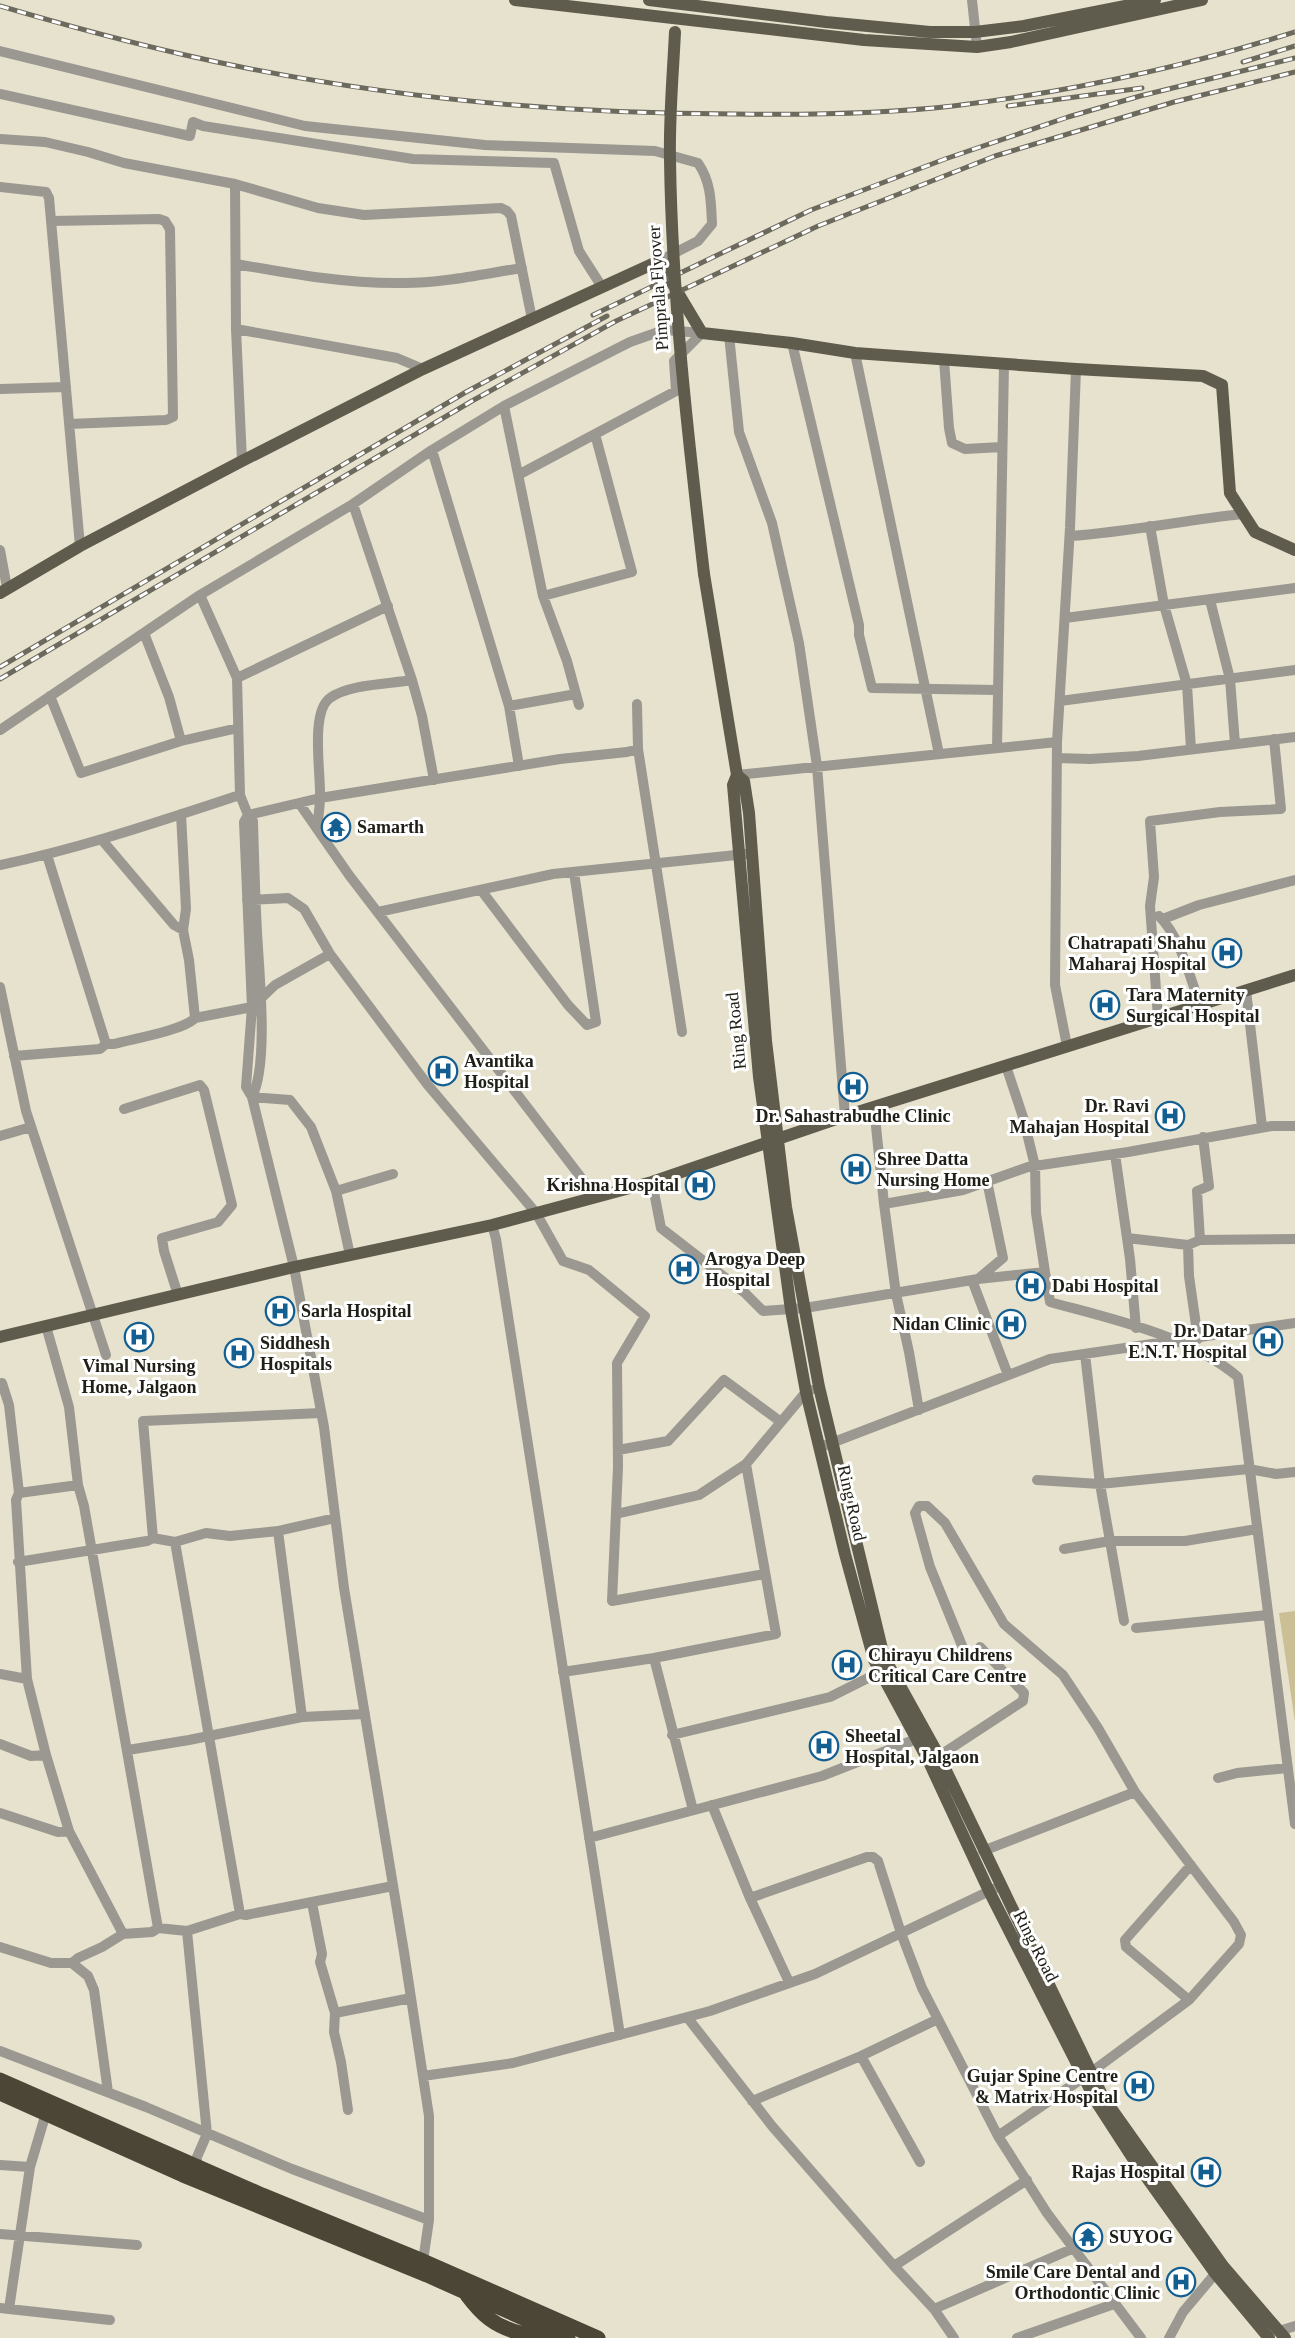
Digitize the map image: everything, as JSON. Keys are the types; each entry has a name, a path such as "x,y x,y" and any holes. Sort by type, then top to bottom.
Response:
{"highway":[{"path":"0,2080 568,2338"},
{"path":"0,2093 46,2113 262,2195 423,2261 594,2336 606,2338"},
{"path":"465,2292 481,2314 493,2322 520,2334 543,2338"}],"main road":[{"path":"521,0 864,40 976,47 1011,42 1202,0"},
{"path":"649,0 930,32 975,32 1024,27 1155,0"},
{"name":"Pimprala Flyover","path":"668,1 675,18 670,156 671,209 683,395 704,574"},
{"path":"4,590 80,546 242,460 423,369 659,261 702,333 855,353 1203,376 1222,385 1230,493 1255,532 1295,550"},
{"name":"Ring Road","path":"704,574 737,775 733,785 746,854 750,999 772,1141 792,1310 806,1392 845,1554 874,1660 884,1670 922,1738 929,1762 1086,2075 1132,2157 1219,2269 1277,2336"},
{"path":"1,1333 46,1326 294,1267 492,1225 652,1182 844,1116 1295,975"},
{"path":"772,1141 806,1308 819,1387 884,1657 884,1670"},
{"path":"922,1738 939,1756 983,1851 994,1889"}],"street":[{"path":"972,0 976,47"},
{"path":"0,51 305,126 485,145 655,151 698,163 706,175 711,195 712,224 698,241 659,261"},
{"path":"0,94 190,136 193,122 203,126 413,159 554,163 579,251 602,287"},
{"path":"0,139 45,142 124,163 235,184 318,208 364,215 501,208 511,216 532,319"},
{"path":"235,184 236,329 242,460"},
{"path":"0,187 46,192 49,198 80,546"},
{"path":"51,221 159,219 165,221 170,229 173,417 166,420 69,424"},
{"path":"236,264 329,280 378,283 406,283 522,268"},
{"path":"236,329 397,358 423,369"},
{"path":"0,730 200,595 353,504 432,450 504,406 630,342 664,330 702,333"},
{"path":"519,474 676,391 674,361 702,333"},
{"path":"729,335 739,432 775,534 799,644 817,766 844,1116"},
{"path":"792,343 872,688 998,690"},
{"path":"855,353 939,754"},
{"path":"944,360 952,443 965,449 1002,447"},
{"path":"997,748 1004,364"},
{"path":"1067,1046 1055,985 1057,742 1070,536 1076,369"},
{"path":"0,388 66,387"},
{"path":"504,406 543,596 579,705"},
{"path":"543,596 632,573 595,434"},
{"path":"432,450 509,706 519,766"},
{"path":"353,504 412,680 422,716 434,780"},
{"path":"1070,536 1112,533 1243,514"},
{"path":"1150,526 1164,605 1187,685 1191,748"},
{"path":"0,550 4,590"},
{"path":"1065,618 1295,588"},
{"path":"200,595 237,678 240,795 248,815"},
{"path":"1210,600 1230,679 1234,744"},
{"path":"237,678 388,606"},
{"path":"144,633 169,697 181,741"},
{"path":"1060,701 1295,670"},
{"path":"317,829 320,798 319,721 324,704 331,697 346,690 412,680"},
{"path":"509,706 576,694"},
{"path":"50,696 81,773 181,741 238,728"},
{"path":"637,704 638,748 682,1032"},
{"path":"1158,1018 1150,906 1154,877 1150,821 1220,812 1281,809 1274,740"},
{"path":"1057,758 1090,759 1138,756 1191,748 1295,740"},
{"path":"737,775 1057,742"},
{"path":"252,1097 257,1088 260,1059 261,998 244,822 248,815 320,798 560,759 627,752 638,748"},
{"path":"0,865 102,840 240,795"},
{"path":"299,803 378,912 596,1197"},
{"path":"181,814 186,909 183,930 189,960 195,1018"},
{"path":"102,840 174,925 183,930"},
{"path":"378,912 553,874 746,854"},
{"path":"47,855 106,1044"},
{"path":"480,890 568,1005 587,1024 596,1022 574,872"},
{"path":"1162,919 1199,905 1295,880"},
{"path":"251,899 288,897 304,909 330,954 427,1084 536,1213 563,1260 589,1270 645,1316 617,1363 618,1450 612,1601 765,1574"},
{"path":"251,899 252,1007 246,1087 252,1097 294,1267 321,1413 344,1588 423,2076 429,2116 429,2220 423,2261"},
{"path":"1150,906 1167,924 1185,962 1200,1005"},
{"path":"14,1056 99,1049 106,1044 114,1044 192,1022 195,1018 252,1007 275,985 330,954"},
{"path":"0,987 31,1127 106,1355"},
{"path":"1246,990 1262,1127"},
{"path":"1005,1066 1023,1117 1035,1166 1036,1213 1050,1302 1178,1342 1219,1361 1238,1377 1295,1824"},
{"path":"124,1109 201,1086 204,1090 232,1205 218,1222 162,1238 178,1295"},
{"path":"252,1097 290,1100 311,1127 336,1191 350,1255"},
{"path":"874,1107 896,1294 919,1410"},
{"path":"884,1204 963,1190 1035,1166 1262,1127 1295,1126"},
{"path":"0,1136 31,1127"},
{"path":"1200,1240 1197,1191 1209,1186 1203,1137"},
{"path":"1115,1154 1127,1238 1136,1328"},
{"path":"336,1191 393,1174"},
{"path":"975,1280 1003,1258 987,1181"},
{"path":"652,1182 660,1228 745,1293 763,1311 792,1310 975,1280 1045,1272"},
{"path":"492,1225 620,2035"},
{"path":"1127,1238 1188,1245 1200,1240 1295,1239"},
{"path":"1188,1245 1189,1276 1198,1339"},
{"path":"975,1280 1008,1375"},
{"path":"821,1447 1050,1359 1295,1323"},
{"path":"46,1326 69,1407 78,1485 84,1506 158,1928"},
{"path":"1085,1354 1100,1485 1124,1621"},
{"path":"618,1450 668,1441 724,1380 780,1422"},
{"path":"2,1383 9,1405 18,1493 16,1500 18,1562 27,1679 46,1755 69,1831 123,1934"},
{"path":"616,1514 699,1495 746,1464 806,1392 819,1387"},
{"path":"153,1538 142,1421 321,1413"},
{"path":"563,1672 654,1658 776,1634 746,1464"},
{"path":"1038,1480 1100,1485 1249,1469 1276,1474 1295,1472"},
{"path":"18,1493 78,1485"},
{"path":"965,1653 930,1567 915,1513 919,1506 927,1506 945,1523 1005,1624 1063,1675 1098,1728 1135,1792 1234,1922 1241,1935 1239,1944 1189,2000 998,2136"},
{"path":"18,1562 91,1552 153,1538 175,1542 206,1533 230,1536 278,1531 335,1518"},
{"path":"1064,1549 1110,1540 1185,1541 1257,1529"},
{"path":"278,1531 302,1717"},
{"path":"175,1542 240,1914"},
{"path":"1136,1628 1268,1615"},
{"path":"939,1756 1025,1698 1024,1693 980,1647"},
{"path":"654,1658 672,1736 693,1810"},
{"path":"672,1736 830,1697 884,1670"},
{"path":"0,1674 27,1679"},
{"path":"128,1750 302,1717 365,1714"},
{"path":"590,1838 822,1776 922,1738"},
{"path":"0,1744 31,1756 46,1755"},
{"path":"1218,1778 1237,1773 1288,1768"},
{"path":"983,1851 1135,1792"},
{"path":"712,1805 750,1898 789,1982"},
{"path":"0,1814 58,1832 69,1831"},
{"path":"750,1898 873,1857 878,1861 901,1933 922,1988 998,2136 1047,2213 1141,2338"},
{"path":"1189,2000 1126,1947 1125,1940 1191,1865"},
{"path":"72,1963 123,1934 152,1932 158,1928 188,1931 240,1914 246,1915 312,1903 393,1886"},
{"path":"423,2076 513,2063 687,2017 815,1974 994,1889"},
{"path":"312,1903 322,1954 320,1962 335,2013 334,2032 348,2110"},
{"path":"188,1931 207,2134 192,2168"},
{"path":"0,1947 51,1963 72,1963 88,1976 94,1990 108,2092"},
{"path":"335,2013 411,1998"},
{"path":"687,2017 752,2101 934,2309 954,2338"},
{"path":"752,2101 861,2056 938,2019"},
{"path":"0,2051 108,2092 292,2169 429,2220"},
{"path":"861,2056 920,2162"},
{"path":"46,2113 30,2167 20,2236 4,2309 110,2320"},
{"path":"0,2165 30,2167"},
{"path":"894,2266 1027,2180"},
{"path":"0,2234 137,2245"},
{"path":"934,2309 1074,2248"},
{"path":"1169,2338 1183,2312 1219,2269"},
{"path":"1017,2338 1114,2304"},
{"path":"1277,2336 1295,2326"}],"shaded area":[{"path":"1295,1611 1295,1722 1279,1613"}],"railway":[{"path":"0,6 162,50 321,82 459,100 597,111 667,113 845,113 953,106 1126,77 1295,32"},
{"path":"1243,62 1295,46"},
{"path":"593,315 811,210 945,159 1068,117 1140,96 1295,58"},
{"path":"0,679 472,401 616,321 818,226 995,156 1174,102 1295,72"},
{"path":"1008,106 1142,88"},
{"path":"0,667 466,392 607,316"}],"place":[{"name":"Samarth","path":"336,827"},
{"name":"Chatrapati Shahu Maharaj Hospital","path":"1227,953"},
{"name":"Tara Maternity Surgical Hospital","path":"1105,1005"},
{"name":"Avantika Hospital","path":"443,1071"},
{"name":"Dr. Sahastrabudhe Clinic","path":"853,1087"},
{"name":"Dr. Ravi Mahajan Hospital","path":"1170,1116"},
{"name":"Shree Datta Nursing Home","path":"856,1169"},
{"name":"Krishna Hospital","path":"700,1185"},
{"name":"Arogya Deep Hospital","path":"684,1269"},
{"name":"Dabi Hospital","path":"1031,1286"},
{"name":"Sarla Hospital","path":"280,1311"},
{"name":"Nidan Clinic","path":"1011,1324"},
{"name":"Vimal Nursing Home, Jalgaon","path":"139,1337"},
{"name":"Dr. Datar E.N.T. Hospital","path":"1268,1341"},
{"name":"Siddhesh Hospitals","path":"239,1353"},
{"name":"Chirayu Childrens Critical Care Centre","path":"847,1665"},
{"name":"Sheetal Hospital, Jalgaon","path":"824,1746"},
{"name":"Gujar Spine Centre & Matrix Hospital","path":"1139,2086"},
{"name":"Rajas Hospital","path":"1206,2172"},
{"name":"SUYOG","path":"1088,2237"},
{"name":"Smile Care Dental and Orthodontic Clinic","path":"1181,2282"}]}
